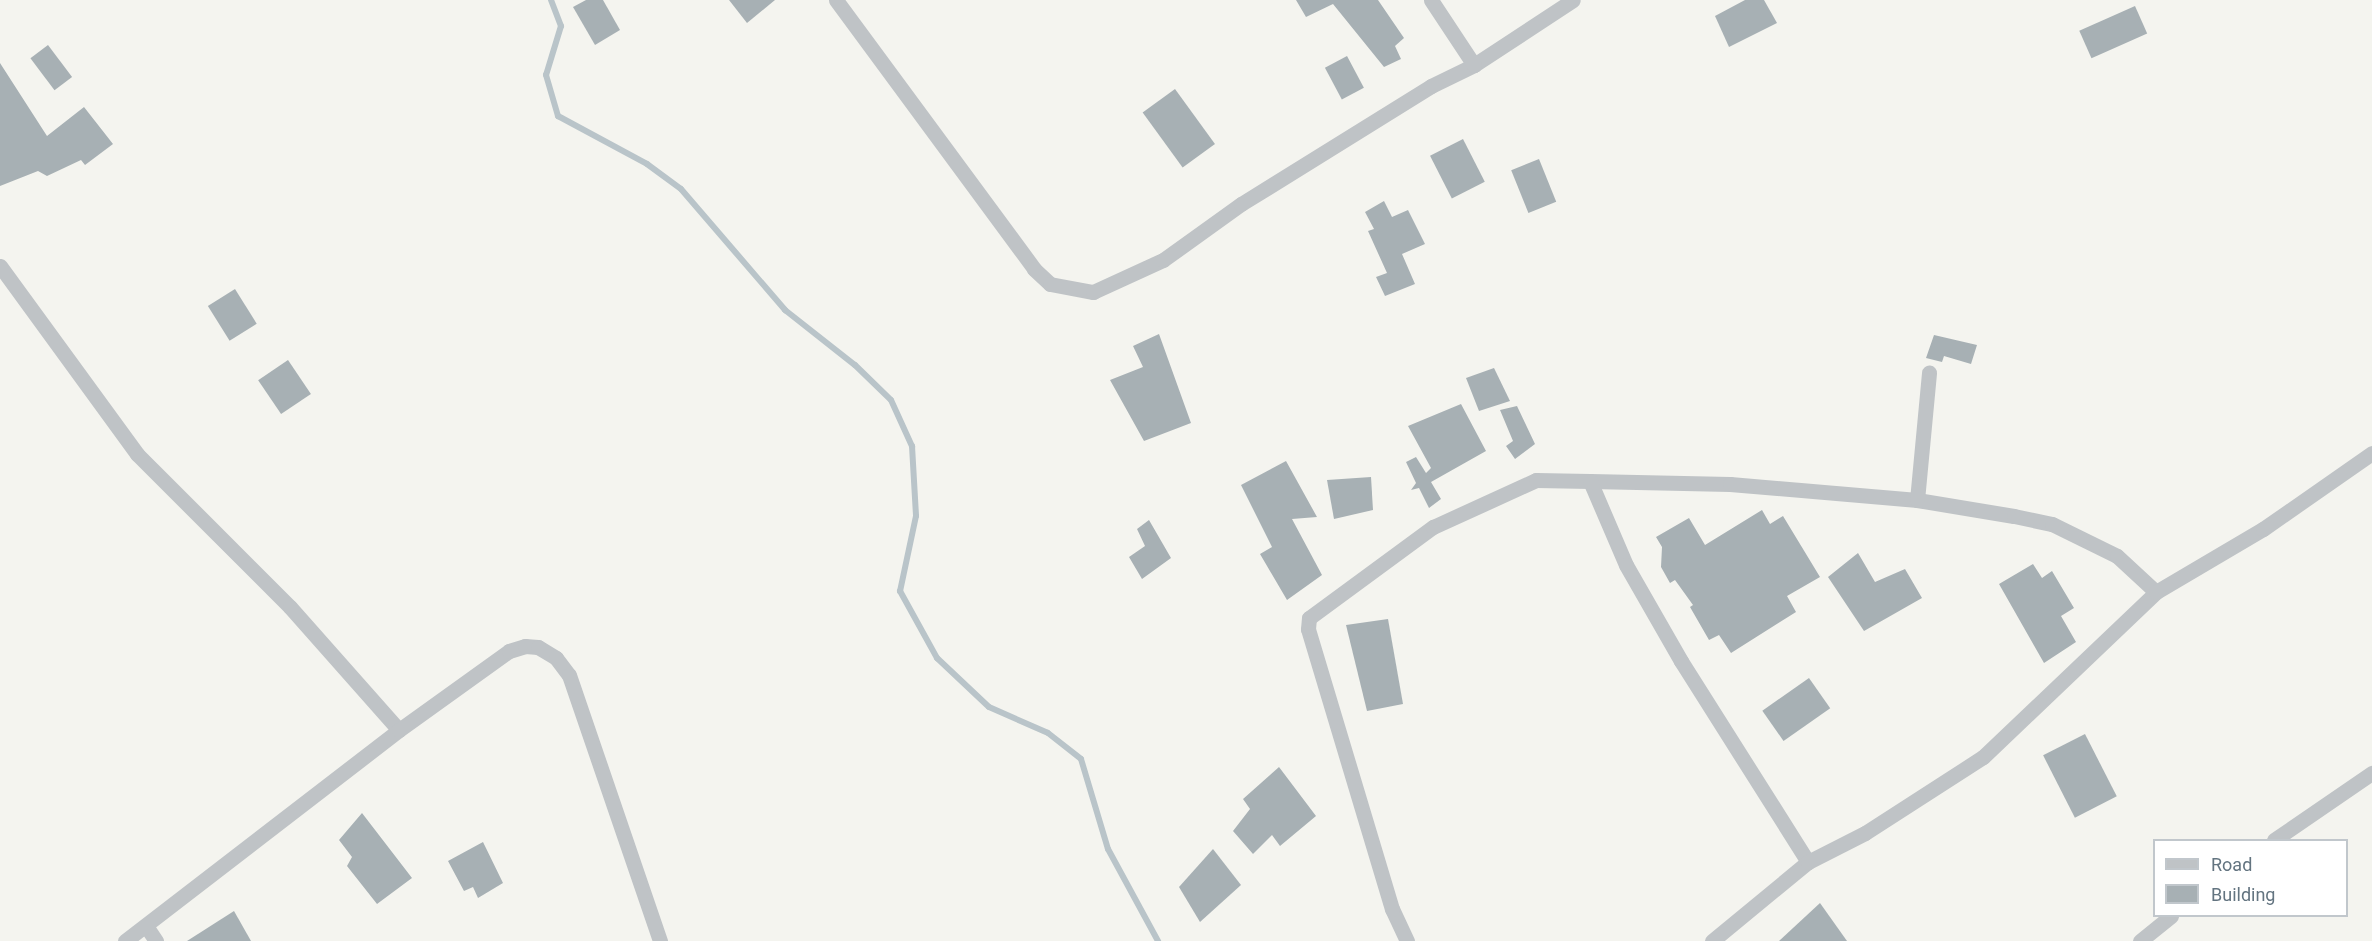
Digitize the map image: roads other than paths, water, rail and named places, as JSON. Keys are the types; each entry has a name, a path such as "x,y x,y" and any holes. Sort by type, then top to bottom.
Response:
{"street":[{"path":"836,0 1003,231 1050,284 1069,290 1093,292 1163,260 1241,204 1431,86 1474,65 1573,0"},
{"path":"1431,0 1474,65"},
{"path":"0,266 137,454 290,607 399,730"},
{"path":"1917,500 1929,373"},
{"path":"1712,941 1808,862 1876,826 1983,757 2156,592 2263,529 2372,453"},
{"path":"1407,941 1392,909 1308,629 1309,618 1443,522 1536,480 1730,484 1917,500 2052,524 2117,556 2156,592"},
{"path":"1590,481 1626,565 1676,651 1808,862"},
{"path":"125,941 399,730 509,651 538,647 556,658 568,675 660,941"},
{"path":"2275,839 2372,773"},
{"path":"2140,941 2169,917"},
{"path":"146,926 156,941"}],"waterway":[{"path":"551,0 561,26 546,75 558,116 647,164 681,189 785,310 855,365 891,400 912,446 916,516 900,591 937,658 989,707 1048,733 1081,759 1108,849 1158,941"}]}
